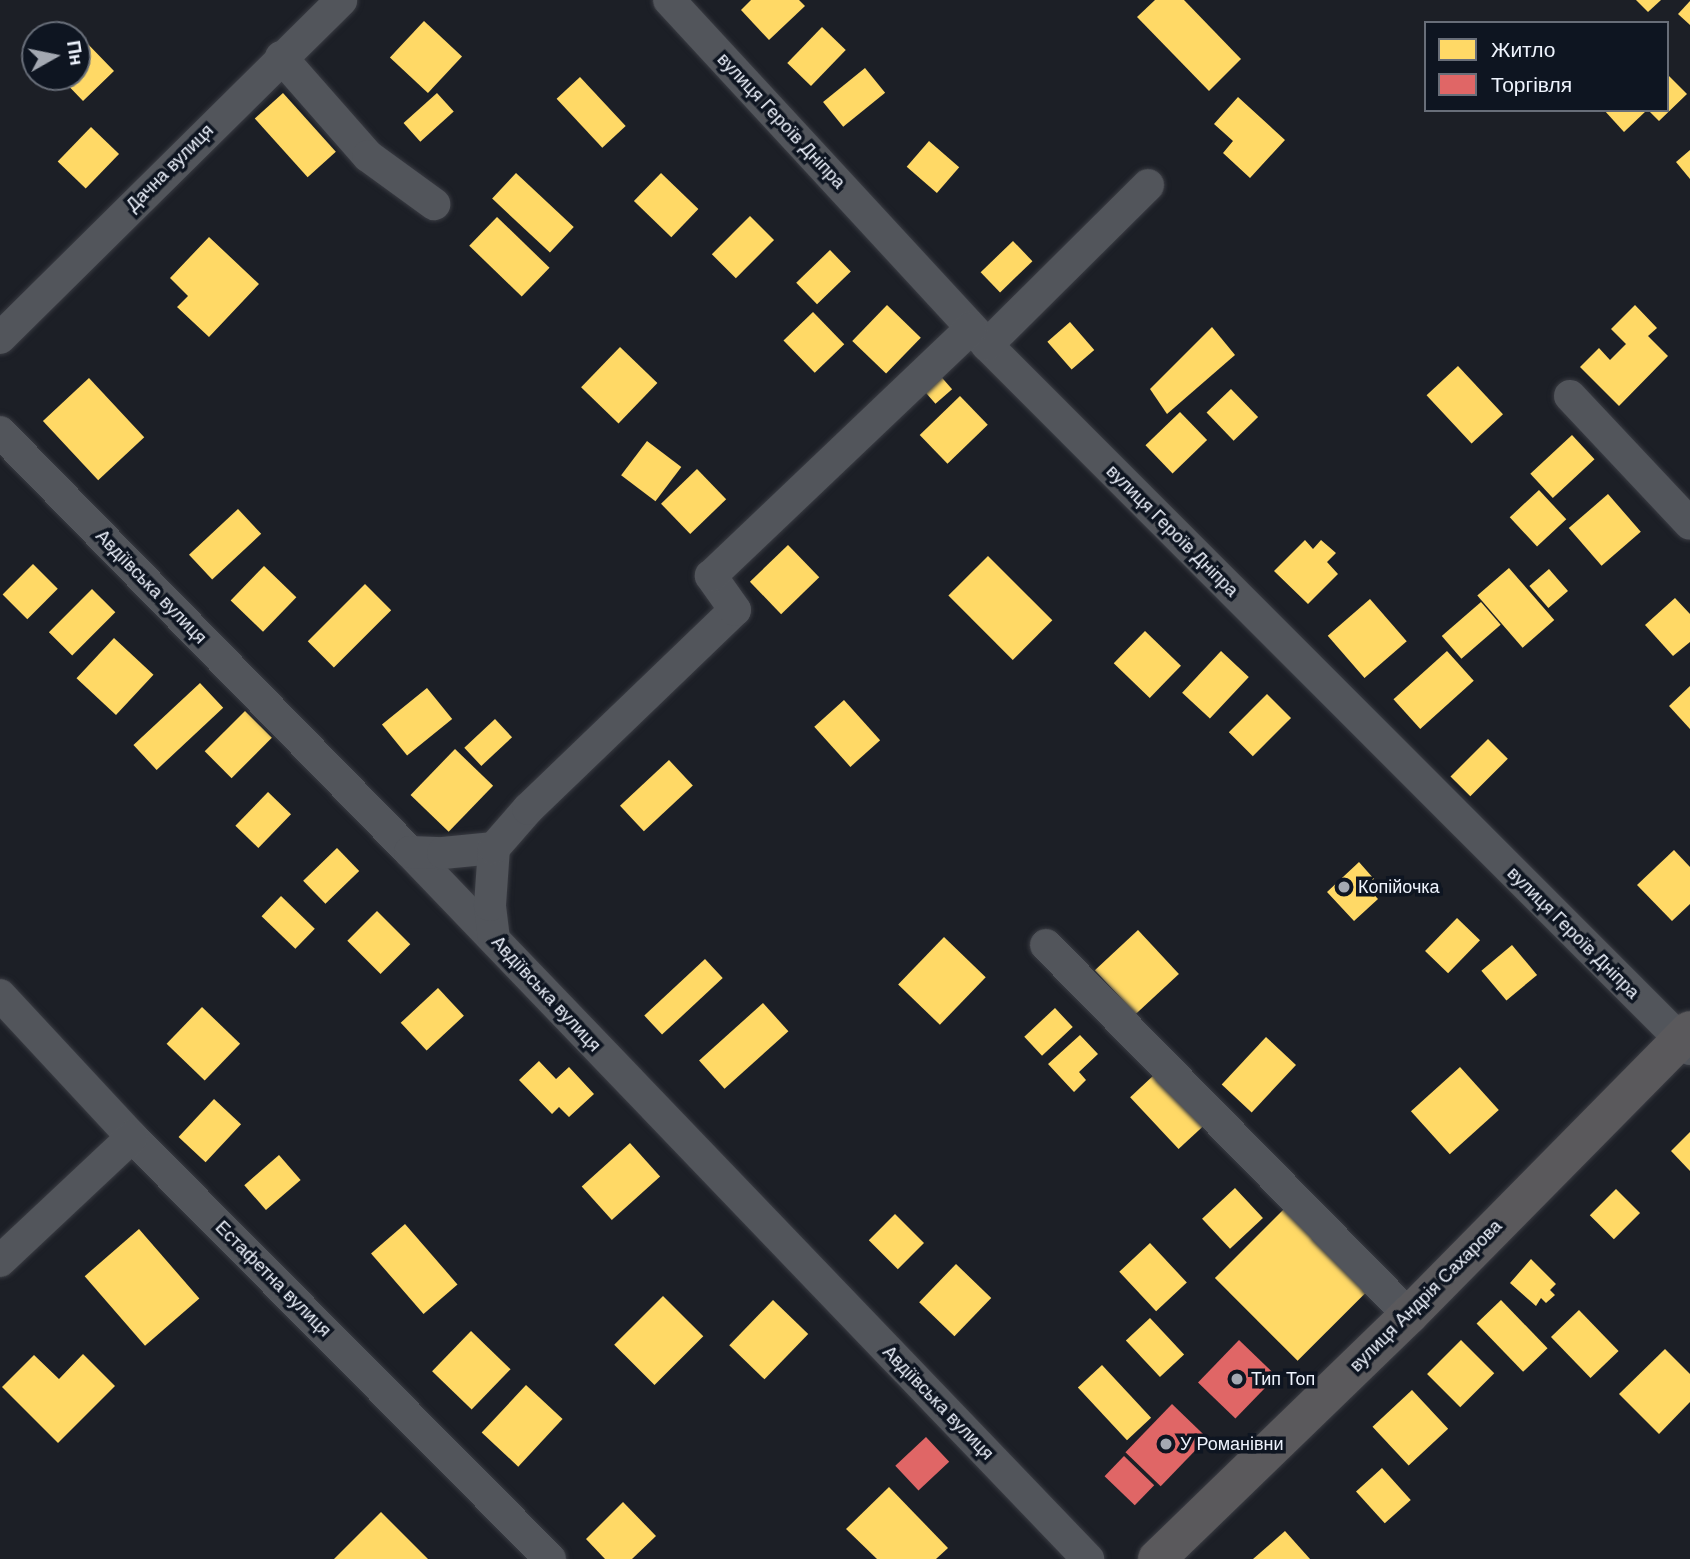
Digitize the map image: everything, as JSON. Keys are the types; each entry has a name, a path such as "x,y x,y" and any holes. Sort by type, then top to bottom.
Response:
{"main road":[{"name":"вулиця Андрія Сахарова","path":"1157,1559 1409,1315 1687,1039"}],"street":[{"name":"Дачна вулиця","path":"0,338 341,0"},
{"name":"вулиця Героїв Дніпра","path":"669,0 979,337 1687,1039"},
{"path":"281,57 368,156 434,204"},
{"path":"494,939 490,905 494,848 528,809 735,610 711,576 1148,185"},
{"path":"1570,396 1690,524"},
{"name":"Авдіївська вулиця","path":"0,432 494,939 1088,1559"},
{"path":"410,852 476,851 494,848"},
{"path":"1046,945 1409,1315"},
{"name":"Естафетна вулиця","path":"0,995 132,1137 550,1559"},
{"path":"0,1261 132,1137"}],"building: Житло":[{"path":"751,0 799,0 805,6 769,40 741,10"},
{"path":"1155,0 1184,0 1241,59 1209,91 1137,17"},
{"path":"1636,0 1661,0 1648,12"},
{"path":"1690,1 1690,25 1678,14"},
{"path":"424,21 462,56 428,93 390,58"},
{"path":"822,27 846,50 811,86 787,63"},
{"path":"91,47 114,71 83,101 73,91 91,91"},
{"path":"865,68 885,93 843,127 823,102"},
{"path":"1669,76 1687,94 1669,111"},
{"path":"580,77 626,126 602,148 557,99"},
{"path":"283,93 336,152 308,177 255,118"},
{"path":"437,93 454,112 420,142 404,123"},
{"path":"1238,97 1285,140 1250,178 1223,153 1233,141 1214,124"},
{"path":"1606,112 1645,112 1624,132"},
{"path":"1650,112 1668,112 1659,121"},
{"path":"91,127 119,154 86,189 58,162"},
{"path":"929,141 959,167 937,193 907,167"},
{"path":"1690,150 1690,179 1676,162"},
{"path":"516,173 574,227 550,252 492,199"},
{"path":"661,173 698,209 671,237 634,201"},
{"path":"750,216 774,240 736,278 712,254"},
{"path":"497,217 550,268 522,296 469,246"},
{"path":"209,237 259,284 209,337 177,307 188,296 170,278"},
{"path":"1013,241 1032,261 1000,292 981,272"},
{"path":"830,250 851,272 817,304 796,283"},
{"path":"887,305 921,338 886,374 852,341"},
{"path":"1635,305 1657,328 1648,336 1668,356 1619,406 1580,367 1599,348 1610,360 1626,344 1611,329"},
{"path":"813,312 844,344 815,373 784,340"},
{"path":"1070,322 1094,350 1072,370 1047,342"},
{"path":"1212,327 1235,355 1167,414 1150,389"},
{"path":"620,347 657,383 619,423 581,387"},
{"path":"1458,366 1503,414 1472,444 1427,395"},
{"path":"937,372 952,389 935,404 920,386"},
{"path":"89,378 144,437 98,480 43,421"},
{"path":"1231,389 1258,417 1234,441 1207,413"},
{"path":"960,396 988,425 948,464 920,435"},
{"path":"1180,412 1207,440 1173,473 1145,445"},
{"path":"1572,435 1595,459 1553,498 1530,474"},
{"path":"647,441 681,467 655,501 621,475"},
{"path":"697,469 726,499 690,534 661,504"},
{"path":"1539,490 1566,519 1537,547 1510,517"},
{"path":"1608,494 1641,532 1602,566 1569,528"},
{"path":"238,509 261,534 212,580 189,555"},
{"path":"1305,540 1313,549 1321,540 1336,553 1327,562 1338,574 1308,604 1274,571"},
{"path":"788,545 819,577 781,614 750,582"},
{"path":"988,556 1052,620 1013,660 948,596"},
{"path":"33,564 58,589 27,619 3,594"},
{"path":"264,566 296,597 263,632 231,601"},
{"path":"1509,568 1554,620 1523,648 1477,596"},
{"path":"1549,569 1568,591 1548,608 1529,586"},
{"path":"365,584 391,610 334,667 308,641"},
{"path":"92,589 115,612 72,655 49,632"},
{"path":"1675,598 1690,614 1690,642 1673,656 1645,625"},
{"path":"1370,599 1407,641 1364,678 1328,636"},
{"path":"1481,602 1501,625 1461,659 1442,636"},
{"path":"1145,631 1181,666 1150,698 1114,663"},
{"path":"114,638 153,675 116,715 76,678"},
{"path":"1221,651 1249,677 1210,719 1182,693"},
{"path":"1447,651 1474,681 1420,729 1393,699"},
{"path":"200,683 223,708 157,770 133,745"},
{"path":"1690,686 1690,729 1669,706"},
{"path":"427,688 452,719 407,756 382,725"},
{"path":"1267,694 1291,718 1253,756 1229,732"},
{"path":"844,700 880,740 850,767 814,727"},
{"path":"245,711 272,738 232,778 205,751"},
{"path":"495,719 512,737 481,766 464,748"},
{"path":"1488,739 1508,759 1470,796 1451,776"},
{"path":"455,749 493,786 449,832 411,795"},
{"path":"669,760 693,786 644,831 620,806"},
{"path":"268,792 291,814 258,848 235,826"},
{"path":"337,848 359,871 325,904 303,881"},
{"path":"1674,850 1690,867 1690,904 1672,921 1637,885"},
{"path":"1359,862 1374,879 1366,886 1378,899 1354,921 1327,892"},
{"path":"281,896 315,929 295,949 262,916"},
{"path":"377,911 410,944 381,974 347,941"},
{"path":"1457,918 1480,940 1448,973 1425,951"},
{"path":"1138,930 1179,974 1136,1014 1095,970"},
{"path":"944,937 986,977 940,1025 898,984"},
{"path":"1512,945 1537,975 1506,1001 1481,971"},
{"path":"705,959 723,978 662,1035 644,1016"},
{"path":"438,988 464,1016 427,1051 401,1023"},
{"path":"763,1003 788,1031 725,1089 699,1061"},
{"path":"202,1007 240,1044 205,1081 167,1044"},
{"path":"1055,1008 1073,1027 1042,1056 1024,1037"},
{"path":"1080,1035 1098,1054 1079,1072 1086,1080 1074,1092 1048,1064"},
{"path":"1266,1037 1296,1065 1252,1112 1222,1085"},
{"path":"539,1061 556,1079 569,1067 594,1094 569,1117 559,1107 552,1114 519,1080"},
{"path":"1460,1067 1499,1110 1450,1154 1411,1111"},
{"path":"1155,1074 1203,1126 1179,1149 1130,1097"},
{"path":"214,1099 241,1124 206,1162 179,1137"},
{"path":"1690,1132 1690,1171 1671,1151"},
{"path":"630,1143 660,1176 612,1220 582,1186"},
{"path":"279,1155 301,1180 266,1210 244,1185"},
{"path":"1235,1188 1263,1218 1230,1249 1202,1219"},
{"path":"1616,1189 1640,1213 1614,1239 1590,1215"},
{"path":"1287,1206 1370,1289 1298,1361 1215,1278"},
{"path":"895,1214 924,1243 898,1269 869,1240"},
{"path":"405,1224 457,1284 424,1314 371,1254"},
{"path":"139,1229 199,1298 145,1346 85,1276"},
{"path":"1150,1243 1187,1282 1156,1311 1119,1272"},
{"path":"1531,1259 1556,1284 1550,1290 1555,1295 1546,1303 1541,1298 1536,1306 1510,1283"},
{"path":"956,1264 991,1298 954,1336 919,1302"},
{"path":"663,1296 703,1336 655,1385 614,1345"},
{"path":"773,1300 808,1334 764,1379 729,1345"},
{"path":"1501,1300 1548,1348 1523,1372 1477,1324"},
{"path":"1579,1310 1619,1351 1591,1378 1551,1337"},
{"path":"1150,1318 1184,1355 1160,1377 1126,1341"},
{"path":"471,1331 511,1369 472,1409 432,1371"},
{"path":"1461,1340 1494,1373 1460,1407 1427,1374"},
{"path":"1665,1349 1690,1374 1690,1402 1659,1434 1619,1394"},
{"path":"83,1354 115,1386 58,1443 2,1387 34,1355 59,1379"},
{"path":"1102,1365 1151,1418 1127,1440 1078,1388"},
{"path":"526,1385 563,1419 518,1467 482,1433"},
{"path":"1412,1390 1448,1429 1409,1466 1373,1427"},
{"path":"1382,1468 1411,1500 1385,1523 1356,1491"},
{"path":"889,1487 948,1548 936,1559 877,1559 846,1529"},
{"path":"623,1502 656,1536 632,1559 605,1559 586,1539"},
{"path":"381,1512 428,1559 334,1559"},
{"path":"1285,1531 1310,1559 1253,1559"}],"building: Торгівля":[{"name":"Тип Топ","path":"1239,1340 1276,1376 1235,1419 1198,1382"},
{"path":"1172,1404 1207,1438 1161,1486 1125,1452"},
{"path":"926,1437 949,1462 918,1491 895,1466"},
{"path":"1124,1456 1154,1485 1135,1505 1105,1476"}],"place":[{"name":"Копійочка","path":"1344,887"},
{"name":"Тип Топ","path":"1237,1379"},
{"name":"У Романівни","path":"1166,1444"}]}
